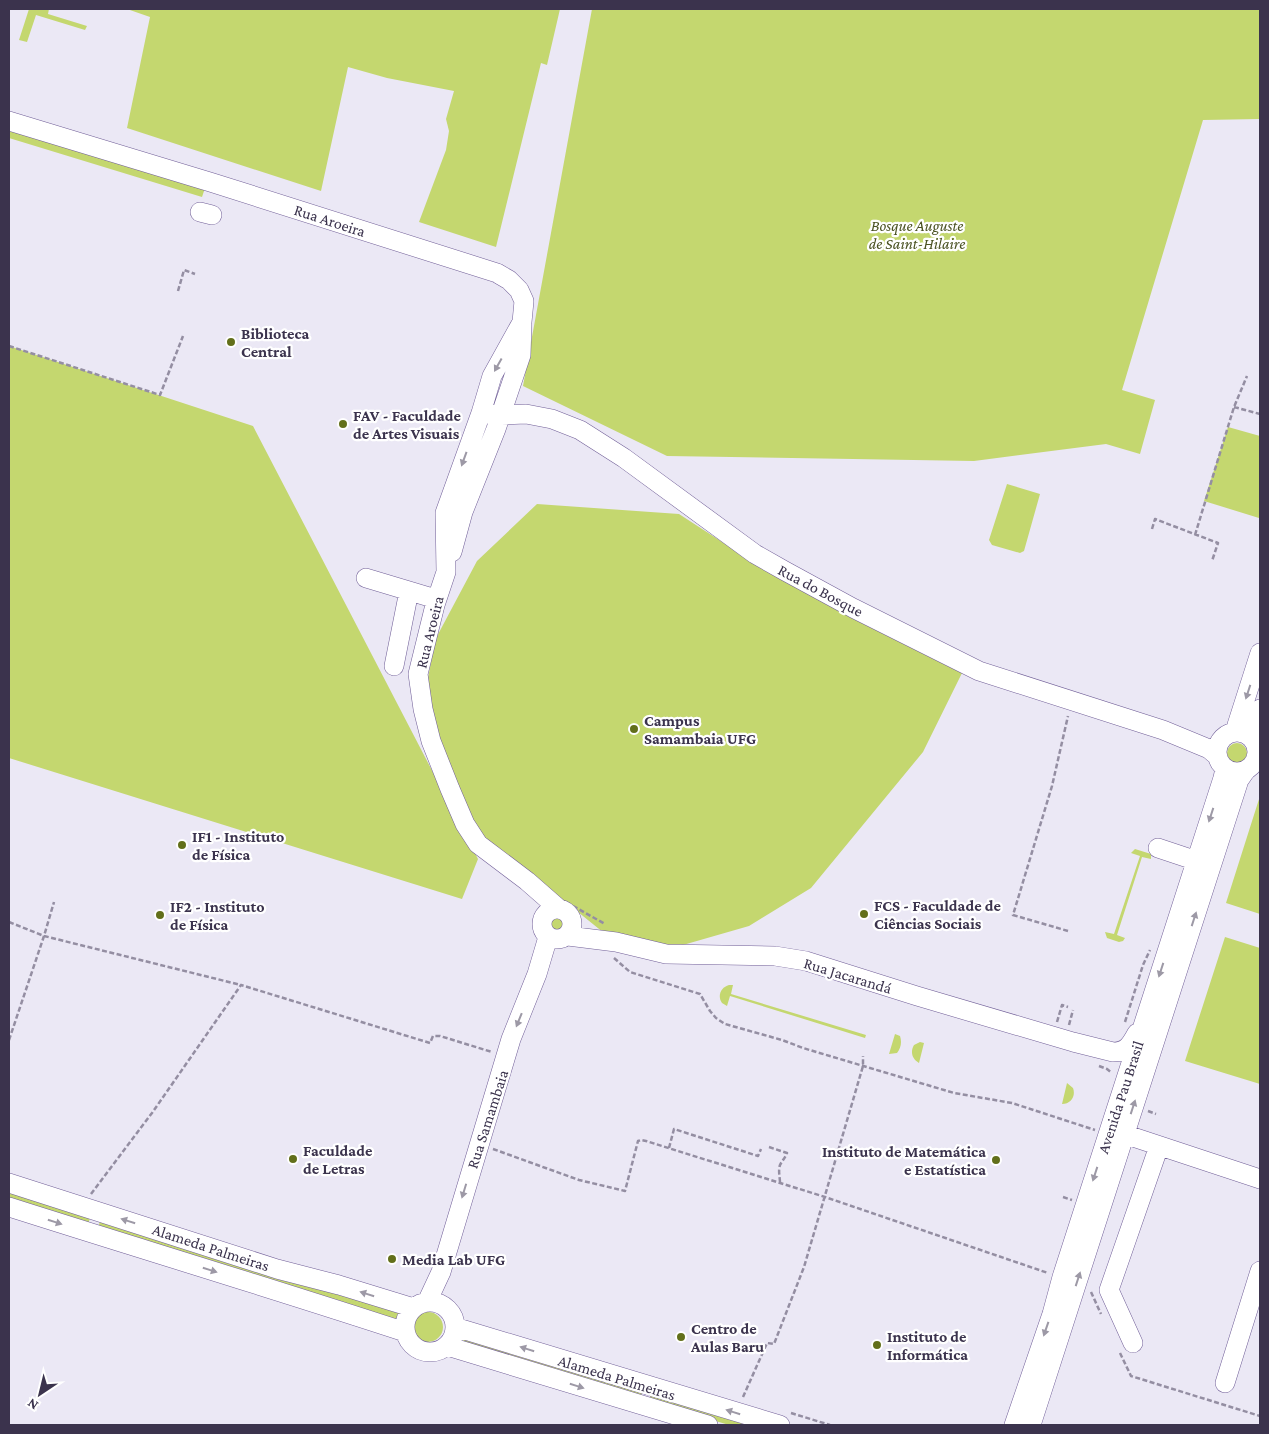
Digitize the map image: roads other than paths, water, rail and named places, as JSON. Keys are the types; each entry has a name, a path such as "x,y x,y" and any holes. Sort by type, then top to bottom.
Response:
{"street":[{"name":"Rua Aroeira","path":"9,121 210,182 497,273 509,280 519,290 524,302 522,322 492,376 481,413 445,513 446,572 436,599 418,674 423,709 431,741 461,815 478,844 527,881 562,911"},
{"path":"446,572 463,512 501,415 521,355 522,322"},
{"path":"481,413 501,415"},
{"name":"Rua do Bosque","path":"501,415 526,414 552,419 580,430 624,458 755,554 853,608 979,671 1162,730 1213,742 1220,755"},
{"path":"366,578 436,599"},
{"path":"394,666 409,590"},
{"path":"1260,653 1237,726 1245,735 1256,745 1256,756 1251,767 1235,772 1220,755 1227,734 1245,735 1254,729 1260,709"},
{"name":"Avenida Pau Brasil","path":"1014,1425 1052,1314 1119,1080 1146,1015 1223,778 1220,755"},
{"name":"Avenida Pau Brasil","path":"1031,1425 1239,780 1246,770"},
{"path":"1158,848 1197,861"},
{"path":"562,911 572,927 568,936"},
{"path":"562,911 542,924 542,929 548,937 558,940 568,936 614,949"},
{"path":"562,911 614,949"},
{"name":"Rua Samambaia","path":"420,1305 440,1272 511,1039 537,974 548,937"},
{"name":"Rua Jacarandá","path":"614,949 666,954 775,956 806,961 1073,1042"},
{"path":"1073,1042 1113,1052 1123,1050 1132,1043 1146,1015"},
{"path":"1073,1042 1118,1062 1124,1068 1119,1080"},
{"path":"1124,1134 1260,1179"},
{"path":"1133,1343 1109,1290 1159,1146"},
{"name":"Alameda Palmeiras","path":"9,1183 277,1269 420,1305"},
{"name":"Alameda Palmeiras","path":"9,1207 139,1249 284,1292 405,1332"},
{"path":"1225,1383 1260,1271"},
{"path":"438,1303 451,1312 455,1327 451,1341 447,1346 433,1352 426,1352 412,1345 405,1332 407,1317 420,1305 438,1303"},
{"name":"Alameda Palmeiras","path":"455,1327 780,1425"},
{"name":"Alameda Palmeiras","path":"447,1346 708,1425"}],"place":[{"name":"Biblioteca Central","path":"231,342"},
{"name":"FAV - Faculdade de Artes Visuais","path":"343,424"},
{"name":"Campus Samambaia UFG","path":"634,729"},
{"name":"IF1 - Instituto de Física","path":"182,845"},
{"name":"FCS - Faculdade de Ciências Sociais","path":"864,914"},
{"name":"IF2 - Instituto de Física","path":"160,915"},
{"name":"Faculdade de Letras","path":"293,1159"},
{"name":"Instituto de Matemática e Estatística","path":"996,1160"},
{"name":"Media Lab UFG","path":"392,1259"},
{"name":"Centro de Aulas Baru","path":"681,1337"},
{"name":"Instituto de Informática","path":"877,1345"}],"park label":[{"name":"Bosque Auguste de Saint-Hilaire","path":"917,234"}]}
